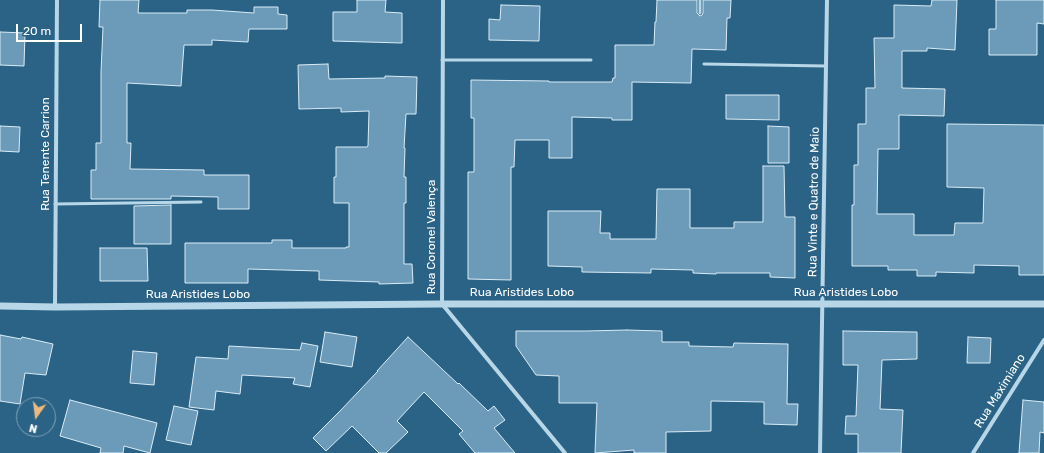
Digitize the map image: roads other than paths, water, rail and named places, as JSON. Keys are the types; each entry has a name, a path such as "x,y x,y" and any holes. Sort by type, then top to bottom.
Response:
{"street":[{"name":"Rua Tenente Carrion","path":"55,307 56,0"},
{"name":"Rua Coronel Valença","path":"442,0 442,304 566,453"},
{"name":"Rua Vinte e Quatro de Maio","path":"820,453 827,0"},
{"name":"Rua Aristides Lobo","path":"0,306 1044,304"},
{"name":"Rua Maximiano","path":"973,453 1044,340"}],"lane":[{"path":"700,0 700,13"},
{"path":"442,60 591,60"},
{"path":"704,64 826,66"},
{"path":"55,204 201,202"}]}
